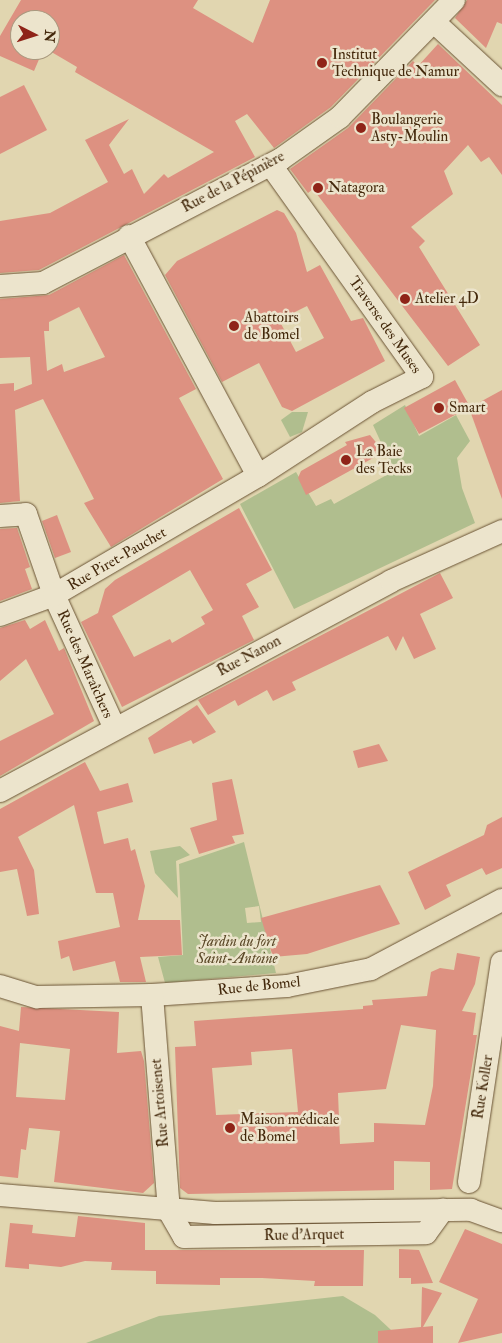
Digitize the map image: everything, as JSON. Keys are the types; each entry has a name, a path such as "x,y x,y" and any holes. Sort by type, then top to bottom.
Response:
{"street":[{"name":"Rue de la Pépinière","path":"0,286 43,283 129,236 271,165 340,117 454,0"},
{"path":"434,22 502,85"},
{"name":"Traverse des Muses","path":"229,493 372,402 422,377 271,165"},
{"path":"129,236 258,476"},
{"name":"Rue Piret-Pauchet","path":"0,615 54,595 229,493"},
{"name":"Rue des Maraîchers","path":"0,516 26,514 54,595 115,728"},
{"name":"Rue Nanon","path":"0,791 390,581 502,531"},
{"name":"Rue de Bomel","path":"0,986 37,997 152,995 287,986 371,969 502,900"},
{"name":"Rue Koller","path":"468,1182 502,962"},
{"name":"Rue Artoisenet","path":"152,995 169,1211"},
{"path":"0,1195 169,1211"},
{"name":"Rue d'Arquet","path":"169,1211 184,1237 426,1232 443,1210 471,1210 502,1221"}],"green space":[{"path":"405,405 419,436 456,415 470,441 457,458 462,488 475,523 294,609 240,504 296,472 316,506 331,499 334,504 394,471 373,425"},
{"path":"292,412 308,412 302,432 290,437 281,420"},
{"name":"Jardin du fort Saint-Antoine","path":"244,842 276,973 165,983 158,957 183,955 179,864","holes":["259,906 261,922 247,923 245,908"]},
{"path":"180,846 190,855 176,861 178,898 155,873 150,851"},
{"path":"343,1296 375,1315 391,1330 384,1343 86,1343 159,1316"}],"building":[{"path":"21,0 198,0 193,8 253,43 270,0 435,0 331,107 274,148 247,114 235,121 255,157 39,270 0,273 0,221 50,213 108,182 85,140 129,119 109,145 124,174 132,169 144,194 164,174 168,178 214,152 75,72 77,67 60,57 60,10 15,10"},
{"path":"467,0 502,0 502,24 497,22 486,48 455,18"},
{"path":"10,19 10,60 39,60 34,71 0,56 0,36"},
{"path":"438,44 502,105 502,175 489,157 481,162 468,145 444,171 453,194 411,227 425,241 419,247 480,345 448,366 313,189 308,193 290,169 348,128 413,61 418,66"},
{"path":"24,85 47,130 0,154 0,97"},
{"name":"Abattoirs de Bomel","path":"277,210 284,213 296,233 307,272 320,265 351,321 363,318 385,361 292,411 282,407 259,363 222,382 165,275 177,261","holes":["307,306 324,338 296,352 279,320"]},
{"path":"124,255 196,389 179,398 223,479 111,547 84,503 94,499 43,399 15,410 20,501 0,503 0,384 14,383 14,391 32,384 30,357 0,358 0,299 49,295","holes":["79,307 105,357 64,372 62,364 47,371 44,331 49,331 49,322"]},
{"path":"455,380 470,407 419,434 404,408"},
{"path":"502,390 502,499 469,408"},
{"name":"La Baie des Tecks","path":"370,435 384,452 306,495 298,478 301,471 347,445 345,442"},
{"path":"239,508 272,570 246,584 259,607 242,616 254,640 122,707 81,622 98,613 105,589 115,580","holes":["190,570 213,610 201,617 205,624 172,643 170,639 134,657 112,616"]},
{"path":"57,515 71,552 55,558 42,521"},
{"path":"17,528 30,567 25,569 32,589 0,601 0,529"},
{"path":"440,573 453,598 420,614 436,649 414,659 403,636 396,651 388,636 292,682 296,690 273,701 267,690 238,706 235,700 208,715 198,700"},
{"path":"25,620 30,629 45,620 59,651 64,648 94,721 0,776 0,741 54,714 26,659 0,681 0,628"},
{"path":"197,705 216,732 193,744 191,740 154,754 148,738"},
{"path":"379,744 388,761 358,768 353,751"},
{"path":"85,762 100,791 128,783 133,802 97,812 104,844 128,838 131,851 135,849 145,886 138,920 180,920 182,955 140,957 146,982 120,982 115,961 73,971 69,956 61,959 58,941 120,927 113,893 96,893 74,805 18,837 34,870 39,914 27,916 17,869 0,872 0,809"},
{"path":"232,779 244,834 232,836 235,843 199,854 190,828 217,820 212,783"},
{"path":"502,817 502,868 486,875 482,868 446,885 451,896 425,910 408,872 484,835 487,825"},
{"path":"380,885 400,924 307,954 273,957 261,918"},
{"path":"457,953 480,957 475,984 462,1011 476,1013 473,1035 477,1035 452,1189 430,1190 430,1162 394,1161 394,1190 188,1194 180,1188 175,1047 196,1046 194,1021 363,1009 363,1006 373,1005 372,1000 427,996 431,972 440,968 454,970","holes":["401,1025 436,1030 433,1086 425,1125 374,1123 374,1142 340,1144 338,1093 386,1089","292,1049 298,1112 216,1115 212,1068 252,1065 251,1052"]},
{"path":"21,1007 119,1012 117,1053 141,1051 144,1061 154,1183 143,1193 54,1182 60,1131 29,1128 26,1150 21,1149 18,1178 0,1176 0,1026 19,1031","holes":["20,1043 70,1049 65,1100 16,1097"]},
{"path":"78,1216 145,1223 145,1250 364,1250 363,1286 314,1286 315,1281 262,1278 220,1278 220,1285 156,1284 156,1271 111,1270 112,1262 85,1261 61,1267 29,1264 29,1269 5,1267 10,1223 33,1225 32,1233 75,1237"},
{"path":"465,1229 502,1244 502,1333 458,1343 478,1299 439,1282"},
{"path":"399,1249 419,1250 433,1283 411,1284 411,1278 399,1278"},
{"path":"422,1287 442,1293 423,1327 433,1326 433,1343 378,1343 378,1331 421,1327"}],"place":[{"name":"Institut Technique de Namur","path":"322,63"},
{"name":"Boulangerie Asty-Moulin","path":"361,128"},
{"name":"Natagora","path":"318,188"},
{"name":"Atelier 4D","path":"405,299"},
{"name":"Abattoirs de Bomel","path":"234,326"},
{"name":"Smart","path":"439,408"},
{"name":"La Baie des Tecks","path":"346,460"},
{"name":"Maison médicale de Bomel","path":"230,1128"}]}
